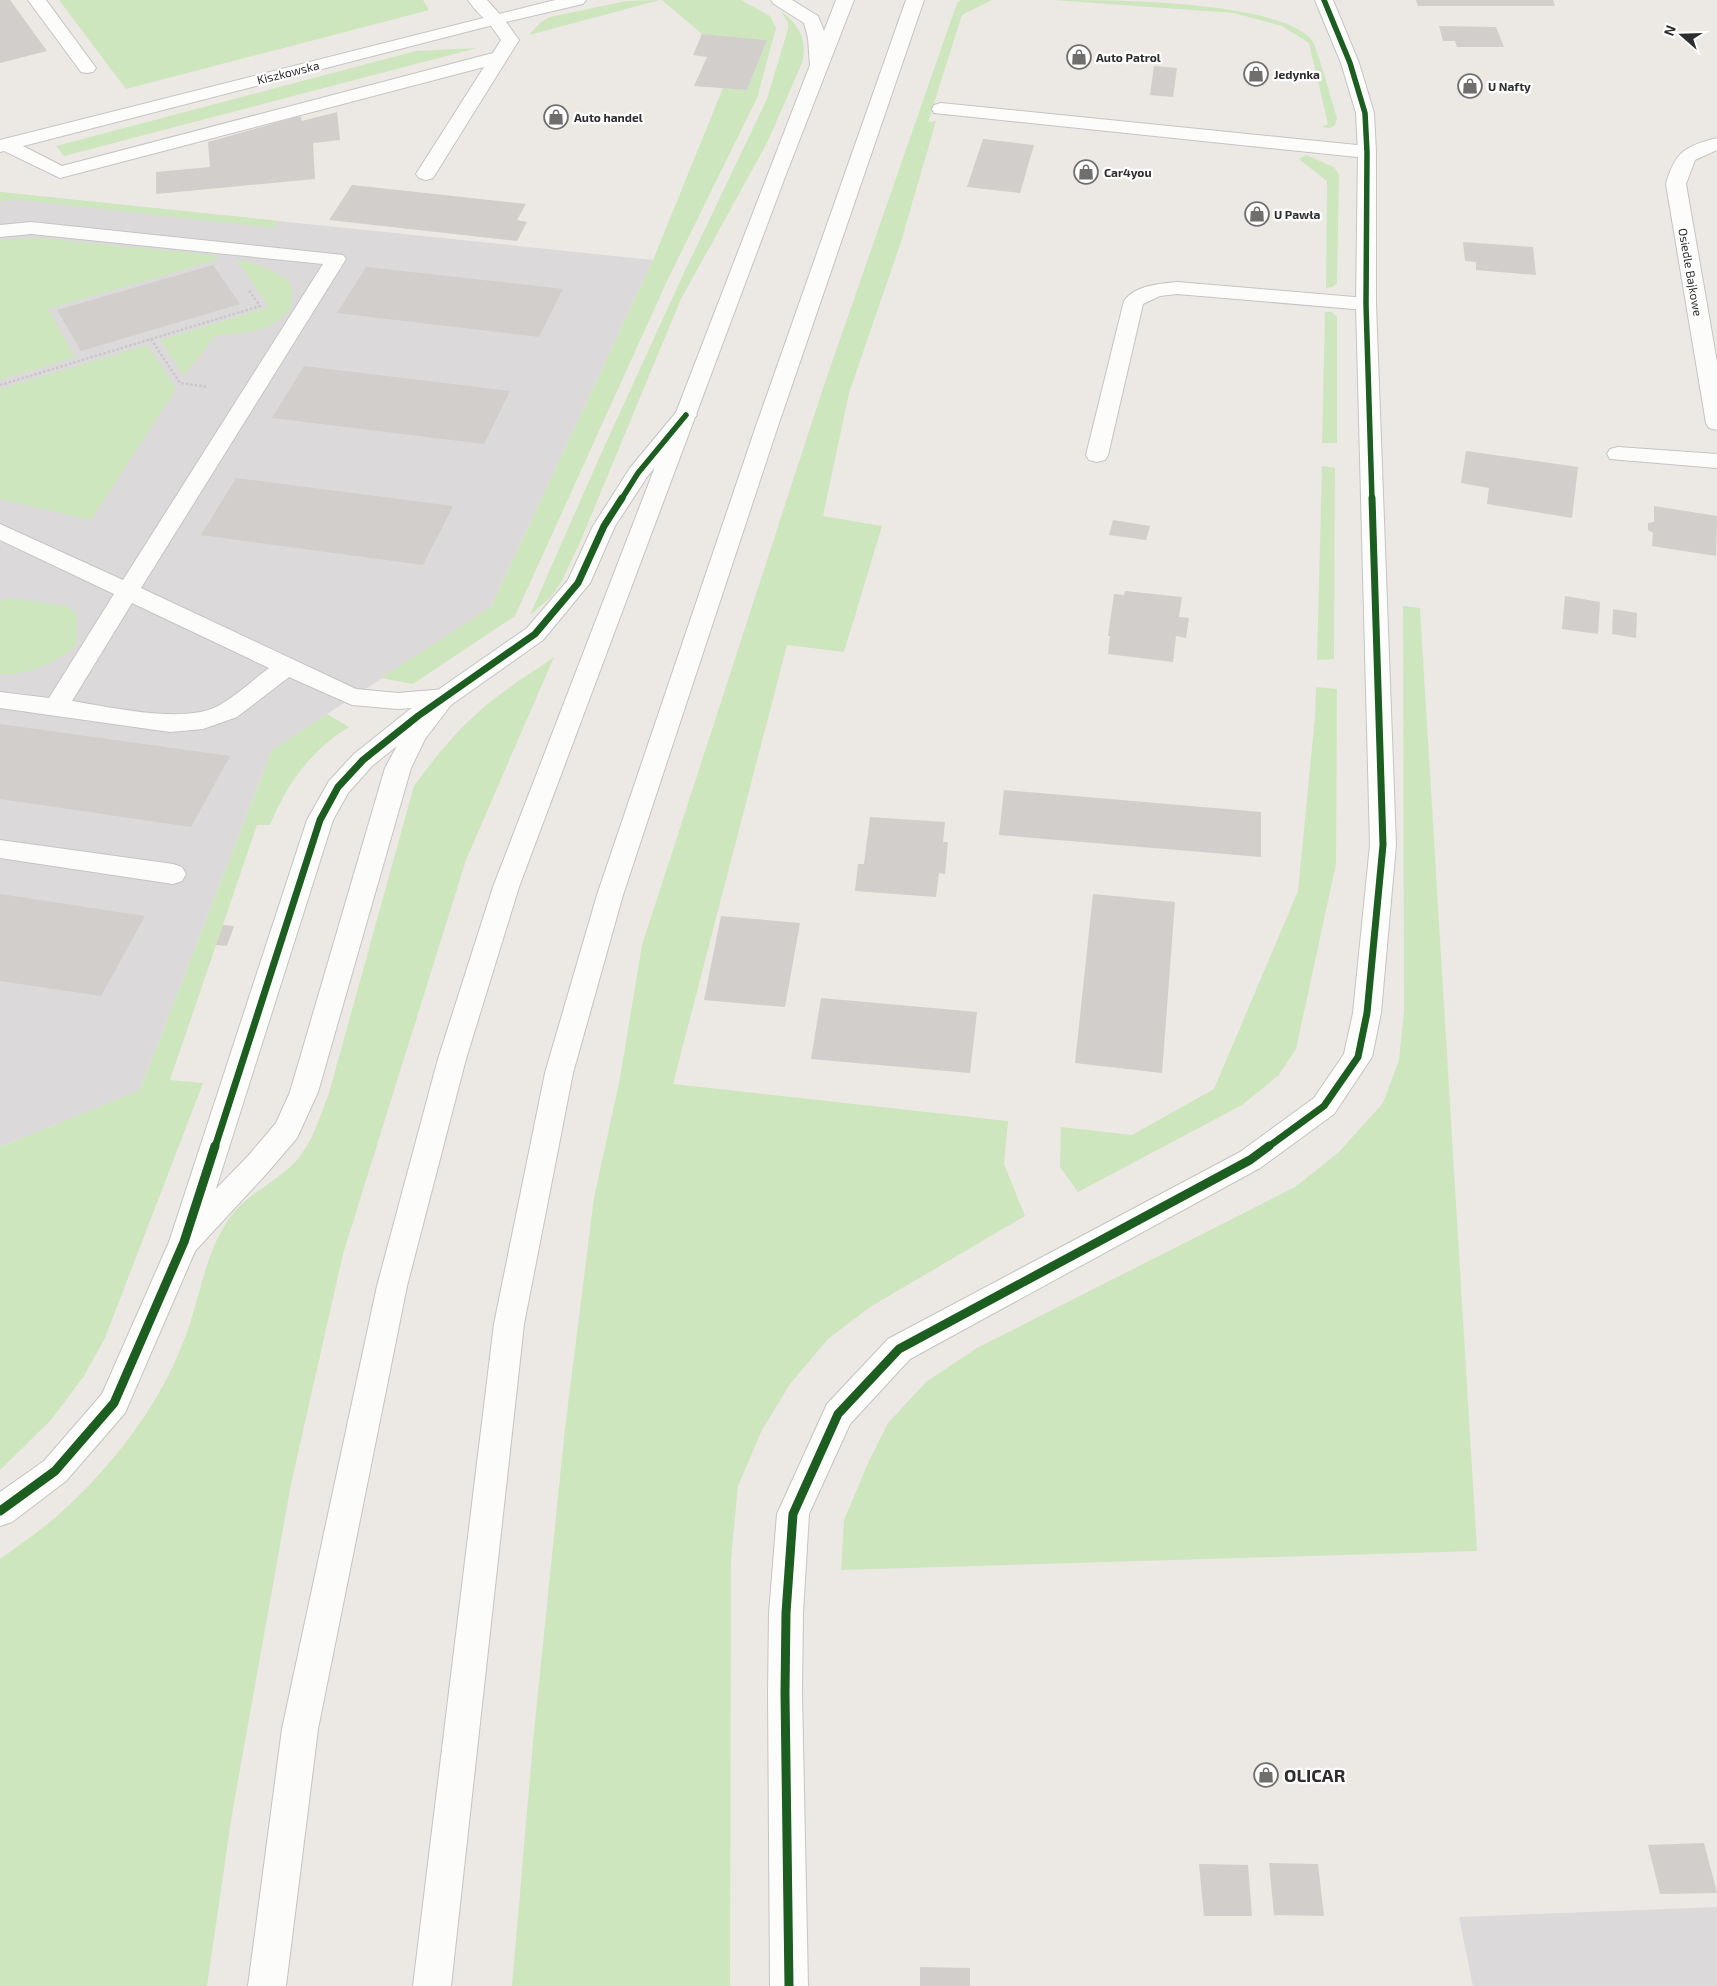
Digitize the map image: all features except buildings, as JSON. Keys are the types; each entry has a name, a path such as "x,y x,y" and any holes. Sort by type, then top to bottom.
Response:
{"main road":[{"path":"37,0 87,68"},
{"path":"426,174 510,40 495,19 477,0"},
{"name":"Kiszkowska","path":"3,145 495,19 577,0"},
{"path":"780,0 812,20 817,38 819,69"},
{"path":"267,1986 300,1728 392,1286 450,1068 506,887 775,177 846,0"},
{"path":"432,1986 509,1324 559,1073 610,894 767,426 915,0"},
{"path":"789,1986 784,1693 786,1613 793,1514 838,1414 899,1350 1250,1160 1324,1106 1358,1057 1367,1013 1383,845 1366,304 1367,152 1364,113 1350,63 1324,0"},
{"path":"3,145 60,172 500,56"},
{"path":"941,109 1367,152"},
{"name":"Osiedle Bajkowe","path":"1717,144 1696,151 1682,161 1676,184 1717,423"},
{"path":"0,231 31,228 336,259 56,707"},
{"path":"1097,455 1134,301 1156,290 1177,288 1366,304"},
{"path":"0,1511 54,1471 114,1404 184,1242 320,820 338,788 363,760 445,696 535,634 578,583 604,526 638,473 686,415"},
{"path":"1618,454 1717,461"},
{"path":"0,531 128,590 352,698 398,701 445,696"},
{"path":"0,700 170,723 203,721 228,711 287,666"},
{"path":"184,1242 258,1164 287,1130 304,1092 398,768 415,736 445,696"},
{"path":"0,849 173,874"}],"path":[{"path":"0,385 260,306 220,247"},
{"path":"151,339 180,383 252,392"}],"shaded area":[{"path":"0,192 653,260 491,607 272,750 140,1090 0,1147"},
{"path":"1717,1907 1717,1986 1473,1986 1459,1917"}],"green space":[{"path":"59,0 423,0 429,10 126,89"},
{"path":"660,0 529,35 541,22 550,17 626,1"},
{"path":"662,0 741,0 770,16 776,28 757,98 667,281 515,616 413,684 381,678 491,607 653,260 723,88 747,90 767,40 702,34"},
{"path":"961,0 992,0 962,15 928,122 936,121 901,242 849,393 823,516 882,526 844,652 787,645 673,1084 1008,1121 1004,1164 1025,1216 870,1307 828,1339 790,1384 761,1432 738,1486 731,1559 730,1986 512,1986 533,1742 565,1428 594,1198 620,1078 642,945 822,391 957,3"},
{"path":"1053,0 1149,2 1189,5 1263,16 1292,26 1311,39 1314,44 1337,118 1335,125 1330,128 1322,127 1328,124 1309,43 1282,26 1234,13"},
{"path":"781,11 801,33 804,47 802,63 767,143 680,301 581,540 562,581 550,598 530,615 682,277 767,99 788,29 788,23"},
{"path":"477,48 64,156 56,146 416,51"},
{"path":"1306,155 1334,167 1339,175 1337,283 1333,287 1326,288 1327,181 1299,159"},
{"path":"0,192 279,221 275,228 21,200 0,201"},
{"path":"39,238 214,255 217,260 48,309 75,357 0,380 0,240"},
{"path":"236,259 259,265 284,278 292,288 291,308 282,317 266,327 247,332 215,336 184,376 160,340 269,307"},
{"path":"1325,312 1332,312 1337,317 1337,443 1322,443"},
{"path":"147,345 176,389 91,520 0,499 0,389"},
{"path":"1322,466 1335,468 1334,659 1317,660"},
{"path":"8,598 68,606 77,616 76,646 50,663 31,671 0,674 0,601"},
{"path":"1403,606 1420,608 1477,1551 841,1570 844,1520 868,1463 888,1423 926,1382 977,1348 1295,1187 1338,1153 1383,1103 1399,1060 1404,1011"},
{"path":"554,657 466,860 343,1254 291,1484 232,1814 207,1986 0,1986 0,1559 43,1528 77,1498 130,1437 160,1391 183,1343 207,1264 228,1220 243,1203 288,1169 307,1146 329,1093 414,786 441,751 471,719 501,693"},
{"path":"1316,687 1337,689 1336,864 1296,1049 1279,1075 1242,1105 1078,1192 1060,1167 1061,1127 1132,1135 1214,1089 1298,891 1315,717"},
{"path":"327,714 349,727 323,746 301,770 276,810 270,825 257,825 170,1080 203,1083 105,1338 84,1376 51,1420 0,1470 0,1147 140,1090 272,750"}],"cycle path":[{"path":"789,1986 785,1693 786,1613 793,1514 838,1414 899,1349 1250,1160 1324,1106 1358,1057 1367,1013 1383,845 1366,304 1367,152 1365,113 1350,63 1324,0"},
{"path":"0,1511 55,1471 114,1403 184,1242 320,820 338,787 363,760 418,716 535,634 578,583 604,526 638,473 686,415"}],"place":[{"name":"Auto Patrol","path":"1079,57"},
{"name":"Jedynka","path":"1256,74"},
{"name":"U Nafty","path":"1470,86"},
{"name":"Auto handel","path":"556,117"},
{"name":"Car4you","path":"1086,172"},
{"name":"U Pawła","path":"1257,214"},
{"name":"OLICAR","path":"1266,1775"}]}
